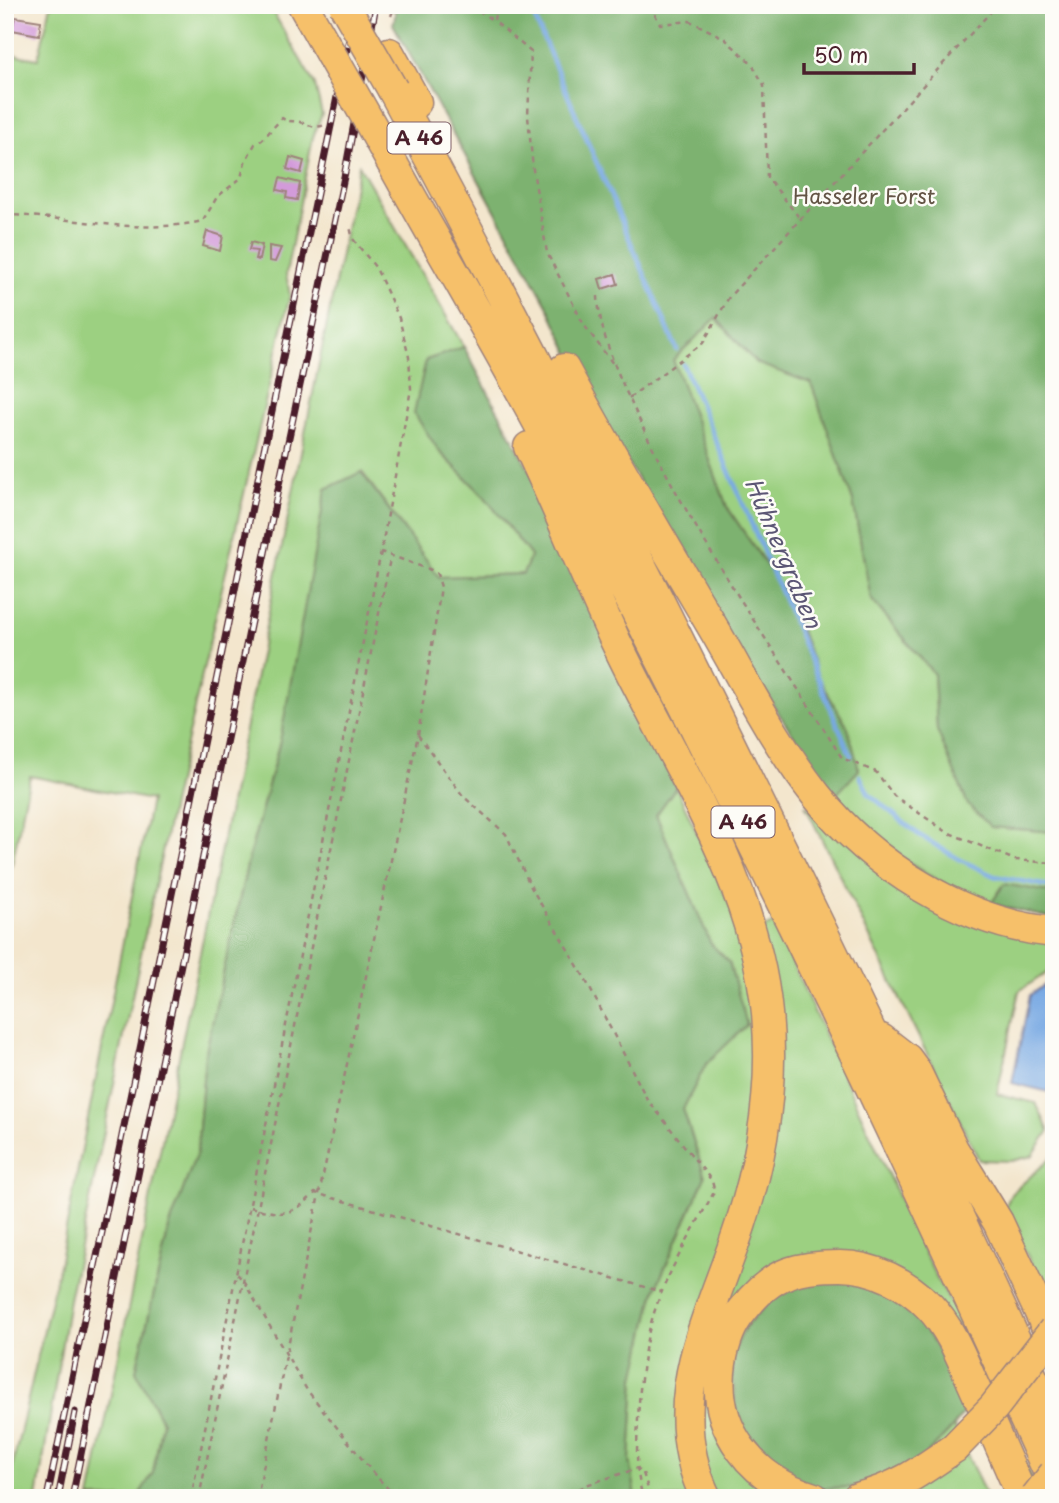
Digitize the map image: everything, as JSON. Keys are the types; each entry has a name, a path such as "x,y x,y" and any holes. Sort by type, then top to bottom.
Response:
{"highway":[{"name":"A 46","path":"303,5 445,253 544,434 684,705 876,1095 1054,1484"},
{"name":"A 46","path":"344,5 393,90 540,366 619,522 871,1030 985,1270 1054,1426"},
{"path":"362,5 615,463 765,718 817,797 845,828 887,864 924,889 973,913 1028,930 1054,932"},
{"path":"399,176 429,261 522,433 617,642 727,864 760,958 768,1014 770,1064 766,1119 758,1165 741,1224 701,1332 689,1389 688,1435 692,1462 706,1498"},
{"path":"871,1030 907,1059 915,1070 953,1149 998,1223 1054,1343"},
{"path":"814,1498 794,1492 765,1475 739,1448 724,1419 718,1384 723,1348 734,1320 751,1298 787,1273 818,1266 849,1266 876,1271 909,1289 930,1307 956,1347 1023,1498"},
{"path":"858,1498 884,1491 916,1474 954,1448 994,1407 1054,1330"},
{"path":"1035,1498 1054,1474"}],"path":[{"path":"391,16 394,8 402,5"},
{"path":"470,5 531,52 528,116 533,170 547,253 584,325 618,371"},
{"path":"494,21 496,5"},
{"path":"650,5 660,24 690,21 724,38 752,64 764,85 767,177 802,221"},
{"path":"629,398 703,343 729,297 802,221 997,5"},
{"path":"5,215 163,228 203,221 217,197 241,177 252,150 282,118 316,128 325,125"},
{"path":"191,1498 381,552 411,389 409,357 399,318 376,268 354,239 350,227"},
{"path":"598,296 599,311 618,371 652,446 712,552 842,758 876,772 894,796 947,832 1015,860 1054,863"},
{"path":"257,1498 318,1194 418,735 440,581 437,574 431,570 381,552"},
{"path":"199,1498 391,554"},
{"path":"418,735 464,796 506,834 532,889 583,975 646,1099 712,1181 713,1194 654,1311 644,1360 636,1469 643,1498"},
{"path":"250,1207 277,1213 299,1210 318,1194 663,1292"},
{"path":"237,1274 307,1390 374,1474 397,1498"},
{"path":"561,1498 589,1484 636,1469 642,1470 651,1498"}],"green space":[{"path":"51,5 269,5 315,85 322,114 313,137 286,274 290,295 173,800 69,1300 37,1498 5,1498 59,1265 151,800 30,776 5,898 5,53 38,59"},
{"name":"Hasseler Forst","path":"393,5 1054,5 1054,832 991,827 968,805 937,730 934,674 871,599 853,501 811,383 756,363 716,318 673,360 727,507 789,599 819,679 848,728 859,770 835,796 741,658 592,401 547,305 393,24 396,13 392,9"},
{"path":"359,165 464,347 426,360 439,451 484,496 531,556 523,574 439,577 362,472 280,741 248,861 205,1056 197,1152 169,1228 136,1371 162,1421 153,1474 137,1498 90,1498"},
{"path":"716,317 756,363 811,383 853,501 871,599 934,674 937,730 992,827 1054,832 1054,893 1004,884 991,904 968,896 926,874 887,846 835,796 848,728 819,679 789,599 727,507 673,360"},
{"path":"464,347 537,484 676,787 656,815 711,944 729,962 747,1025 706,1064 683,1109 705,1177 655,1290 635,1378 630,1460 636,1498 137,1498 153,1473 162,1421 136,1371 169,1228 197,1152 205,1056 248,861 280,741 326,489 361,472 439,577 523,574 531,556 484,496 439,451 414,413 426,360"},
{"path":"676,787 745,938 774,923 912,1227 937,1279 961,1319 1041,1498 1033,1498 956,1324 896,1295 818,1488 863,1487 922,1459 954,1426 987,1498 636,1498 630,1460 635,1378 655,1290 705,1177 683,1109 706,1064 746,1025 729,962 711,945 656,815"},
{"path":"805,805 829,822 1054,942 1054,968 1019,991 997,1094 1036,1103 1049,1131 1032,1156 1011,1161 979,1160"},
{"path":"1004,884 1054,893 1054,919 991,904"},
{"path":"1054,1155 1054,1308 1004,1210 1011,1194"},
{"path":"817,1280 861,1281 882,1289 900,1301 928,1333 948,1372 963,1413 922,1459 863,1487 818,1488 773,1470 737,1421 731,1357 745,1327 775,1295 796,1284"}],"water":[{"path":"1054,979 1054,1076 1049,1092 1012,1083 1030,995"}],"building":[{"path":"15,17 41,21 39,35 12,30"},
{"path":"290,157 304,161 301,173 287,169"},
{"path":"280,178 300,183 297,200 286,198 287,192 277,190"},
{"path":"207,231 223,236 220,251 203,246"},
{"path":"251,242 262,245 259,260 255,259 257,251 249,250"},
{"path":"269,246 281,248 275,262 269,261"},
{"path":"615,274 618,284 602,289 599,279"}],"waterway":[{"name":"Hühnergraben","path":"529,5 677,350"},
{"name":"Hühnergraben","path":"683,364 851,756"},
{"name":"Hühnergraben","path":"860,776 869,794 919,835 957,858 994,876 1054,887"}],"railway":[{"path":"47,1498 356,5"},
{"path":"72,1498 345,172 376,5"},
{"path":"58,1498 75,1412"}]}
